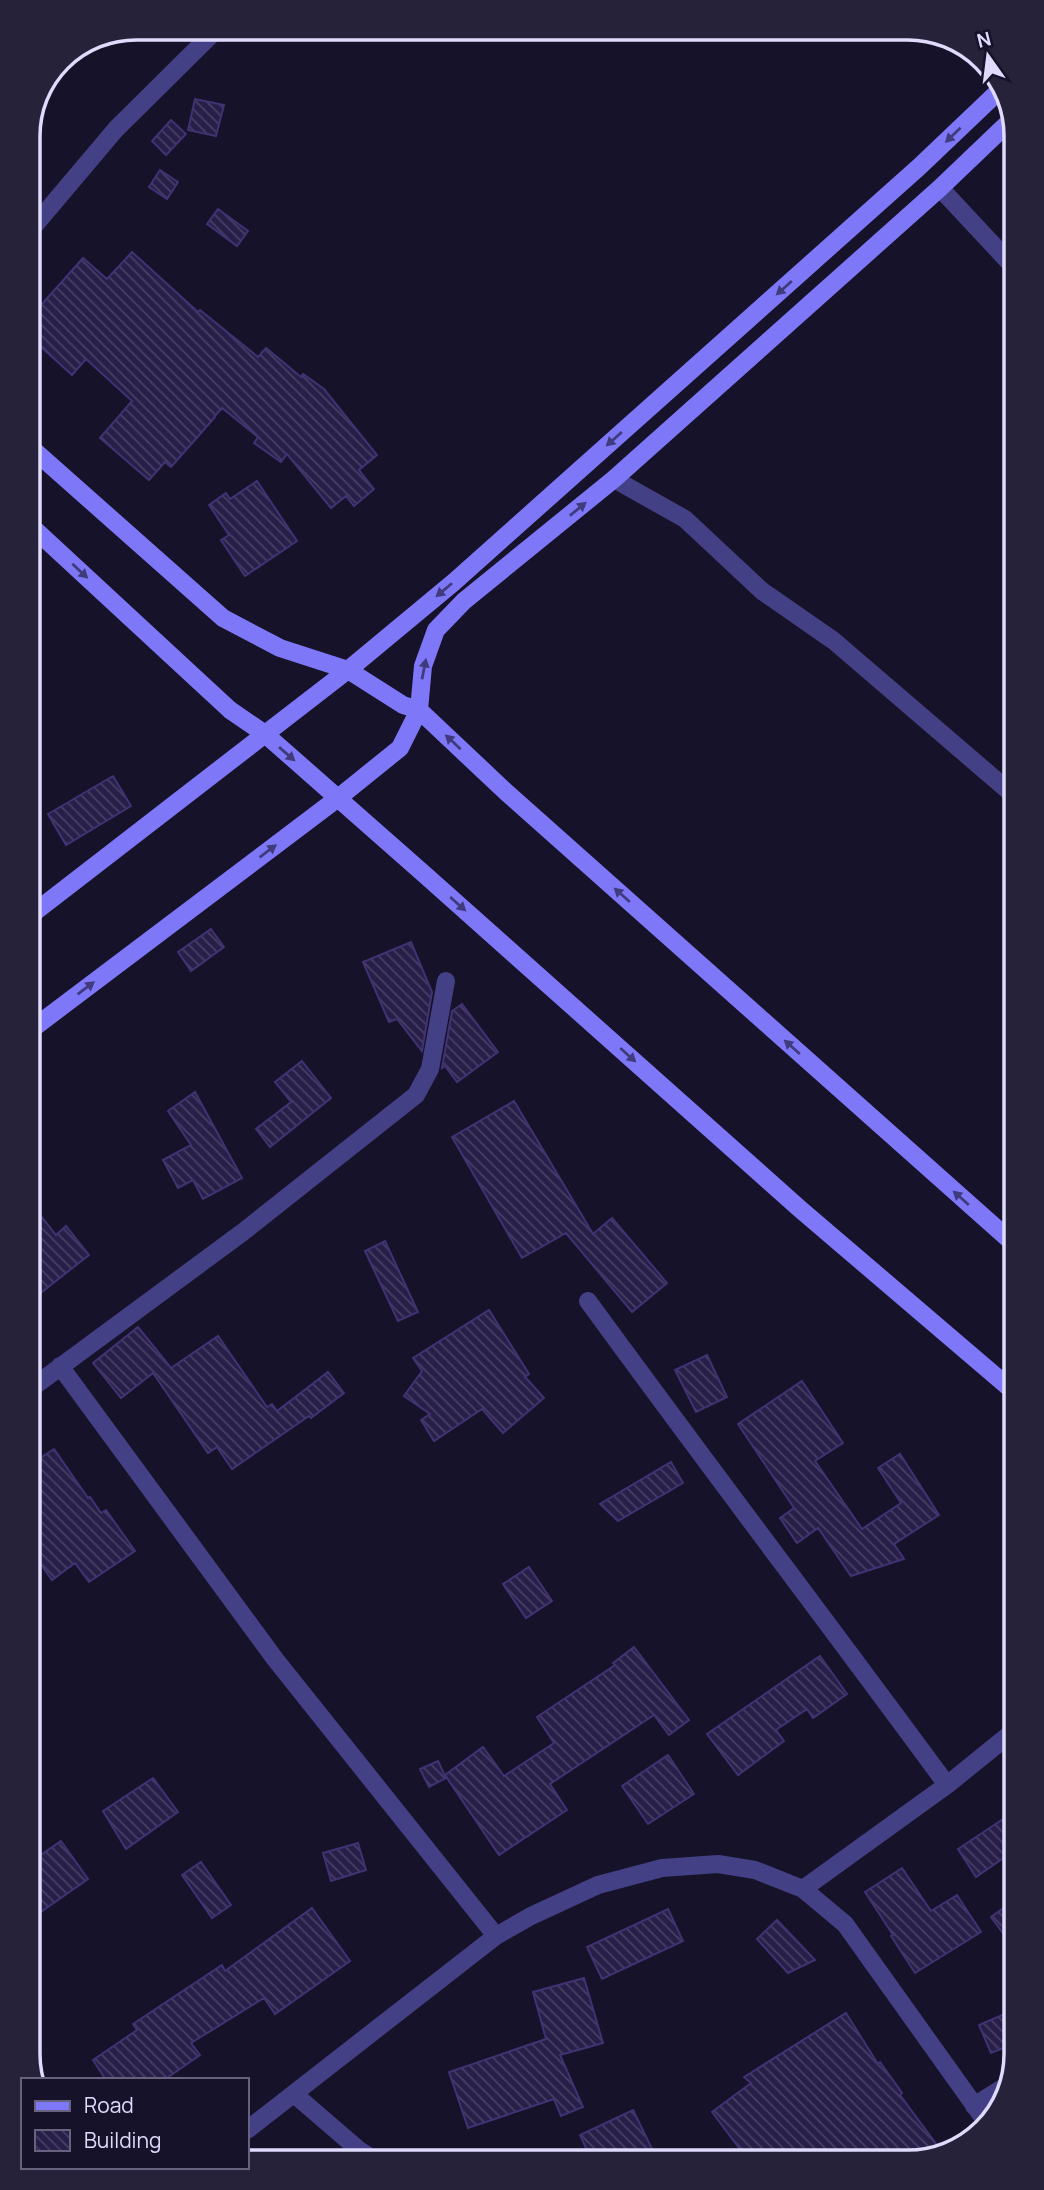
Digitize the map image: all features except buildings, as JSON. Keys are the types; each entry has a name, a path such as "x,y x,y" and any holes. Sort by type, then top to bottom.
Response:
{"street":[{"path":"40,219 116,129 206,40"},
{"path":"40,908 348,670 465,573 919,167 994,95"},
{"path":"40,1023 338,798 400,748 419,710 423,666 436,630 464,601 614,479 940,188 1003,128"},
{"path":"940,188 1004,257"},
{"path":"40,456 223,618 280,648 348,670 403,705 419,710 506,792 1004,1235"},
{"path":"614,479 685,519 762,591 834,641 1004,787"},
{"path":"40,534 220,702 265,734 800,1209 1004,1383"},
{"path":"40,1382 243,1232 416,1095 430,1069 446,981"},
{"path":"588,1301 947,1785"},
{"path":"60,1366 275,1659 496,1936"},
{"path":"803,1889 947,1785 1004,1739"},
{"path":"248,2129 496,1936 531,1916 598,1885 662,1868 719,1864 755,1870 803,1889 845,1924 981,2116"},
{"path":"294,2094 359,2150"},
{"path":"974,2106 995,2094"}]}
